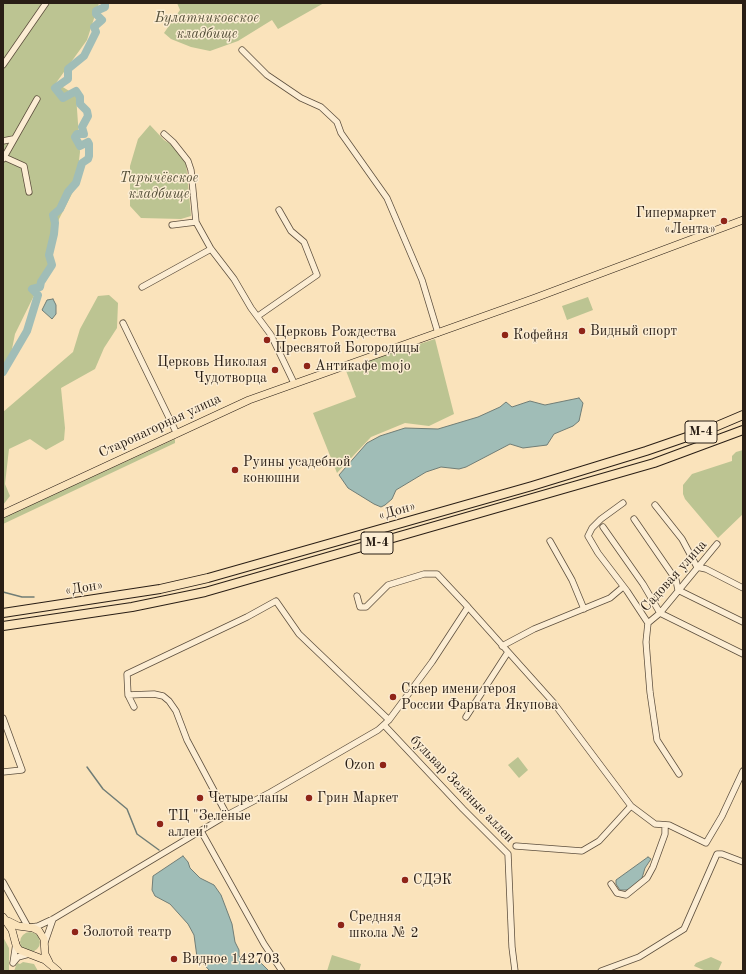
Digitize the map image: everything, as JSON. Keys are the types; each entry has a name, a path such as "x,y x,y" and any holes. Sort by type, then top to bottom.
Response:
{"highway":[{"name":"«Дон»","path":"3,614 160,589 208,578 548,482 710,429 743,415"},
{"name":"«Дон»","path":"3,626 132,607 204,592 654,462 743,430"}],"main road":[{"name":"Старонагорная улица","path":"3,514 231,407 294,383 536,298 743,220"},
{"path":"3,917 11,923 39,931 45,943 45,954 49,962 58,971"},
{"path":"3,917 10,925 20,950 49,962"},
{"path":"16,941 19,932 28,927"},
{"path":"30,954 38,952 45,943"}],"street":[{"path":"3,65 46,3"},
{"path":"242,50 267,74 301,98 321,107 337,122 341,133 387,198 422,280 438,333"},
{"path":"29,192 24,166 3,158 37,99"},
{"path":"164,134 173,142 188,161 191,170 196,222 211,249 271,334 294,383"},
{"path":"3,141 13,139"},
{"path":"258,316 317,275 304,242 291,231 279,210"},
{"path":"172,225 196,222"},
{"path":"142,287 211,249"},
{"path":"123,323 176,432"},
{"path":"623,503 601,519 592,528 588,536 598,553 648,623 646,642 650,692 657,740 679,774"},
{"path":"655,504 682,538 697,568 706,569 743,588"},
{"path":"634,519 676,580 678,590 743,622"},
{"path":"603,527 643,584 660,613 743,654"},
{"path":"550,541 572,580 584,609"},
{"name":"Садовая улица","path":"648,623 660,613 717,544"},
{"path":"357,596 360,607 366,607 388,585 424,574 436,574 468,607 553,702 631,806 655,824 669,825 706,843 722,816 743,771"},
{"path":"502,646 534,629 610,598 623,587"},
{"path":"134,707 128,695 127,674 247,618 276,601 299,634 389,720"},
{"path":"3,882 28,927 38,926 53,919 201,832 227,815 271,792 384,725 432,662 468,607"},
{"path":"466,717 508,652"},
{"path":"128,695 154,694 163,696 169,701 176,711 187,740 227,815"},
{"path":"3,718 22,770 3,772"},
{"name":"бульвар Зелёные аллеи","path":"384,725 462,809 508,854 512,947 515,971"},
{"path":"516,846 582,851 599,841 631,806"},
{"path":"612,884 618,893 626,895 647,878 653,867 662,840 665,825"},
{"path":"201,832 264,944 282,971"},
{"path":"601,971 639,957 684,929 718,854 722,854 743,862"},
{"path":"45,943 53,919"},
{"path":"16,941 13,963 18,957 30,954"}],"green space":[{"path":"3,3 99,3 87,40 56,83 76,95 80,152 76,186 59,219 50,263 15,334 8,369 3,376"},
{"name":"Булатниковское кладбище","path":"177,3 324,3 278,29 272,20 238,41 210,51 191,47 171,39 164,33 180,10"},
{"name":"Тарычёвское кладбище","path":"150,125 164,140 174,146 186,163 191,216 181,219 141,218 130,206 130,166 138,139"},
{"path":"109,295 118,303 117,328 104,348 95,369 61,388 65,428 64,440 46,450 30,439 9,449 5,484 10,496 3,505 3,412 73,352 80,329 98,296"},
{"path":"588,297 593,310 567,320 562,306"},
{"path":"435,339 454,414 429,426 405,423 371,437 337,473 313,413 356,397 345,368"},
{"path":"175,439 175,443 3,524 3,518"},
{"path":"743,450 743,514 718,538 685,499 683,494 683,485 692,474 732,461 732,456 736,452"},
{"path":"518,757 528,770 519,778 508,765"},
{"path":"30,932 37,935 40,942 37,949 30,952 23,949 20,942 23,935"},
{"path":"3,937 9,948 9,971 3,971"},
{"path":"332,955 361,964 359,971 327,971"},
{"path":"711,957 722,962 718,971 706,971 694,966 696,963"},
{"path":"23,962 34,964 38,971 14,971 17,963 20,964"}],"water":[{"path":"53,299 56,305 56,314 52,319 42,310 47,300"},
{"path":"579,398 583,403 579,421 573,426 554,434 547,445 523,448 510,444 466,467 459,469 441,467 426,472 396,490 392,499 381,507 348,488 339,475 367,443 380,436 405,428 438,429 478,417 500,407 506,402 512,407 530,401 545,405"},
{"path":"183,856 188,862 190,868 200,878 214,885 221,895 232,924 235,942 239,950 239,956 246,961 261,963 269,971 210,971 197,957 194,935 188,924 170,904 155,896 152,890 153,876"},
{"path":"648,857 651,859 645,868 642,878 634,887 628,890 620,890 616,884 616,880"}],"waterway":[{"path":"3,372 27,331 38,295 32,289 40,287 41,282 52,265 49,255 54,234 55,223 53,215 60,209 68,192 76,183 82,163 88,159 89,156 88,142 80,146 75,137 77,134 84,134 82,127 88,116 87,111 80,104 80,97 76,91 63,98 55,88 68,79 68,69 84,56 96,32 94,27 102,20 96,14 96,11 105,7 105,3"},
{"path":"3,592 22,597 34,597"},
{"path":"87,767 103,789 127,809 137,834 159,850"}],"place":[{"name":"Гипермаркет «Лента»","path":"724,221"},
{"name":"Видный спорт","path":"582,331"},
{"name":"Кофейня","path":"505,335"},
{"name":"Церковь Рождества Пресвятой Богородицы","path":"267,340"},
{"name":"Антикафе mojo","path":"307,366"},
{"name":"Церковь Николая Чудотворца","path":"275,370"},
{"name":"Руины усадебной конюшни","path":"235,470"},
{"name":"Сквер имени героя России Фарвата Якупова","path":"393,697"},
{"name":"Ozon","path":"383,765"},
{"name":"Четыре лапы","path":"200,798"},
{"name":"Грин Маркет","path":"309,798"},
{"name":"ТЦ \"Зелёные аллеи\"","path":"160,824"},
{"name":"СДЭК","path":"405,880"},
{"name":"Средняя школа № 2","path":"341,925"},
{"name":"Золотой театр","path":"75,932"},
{"name":"Видное 142703","path":"174,959"}]}
